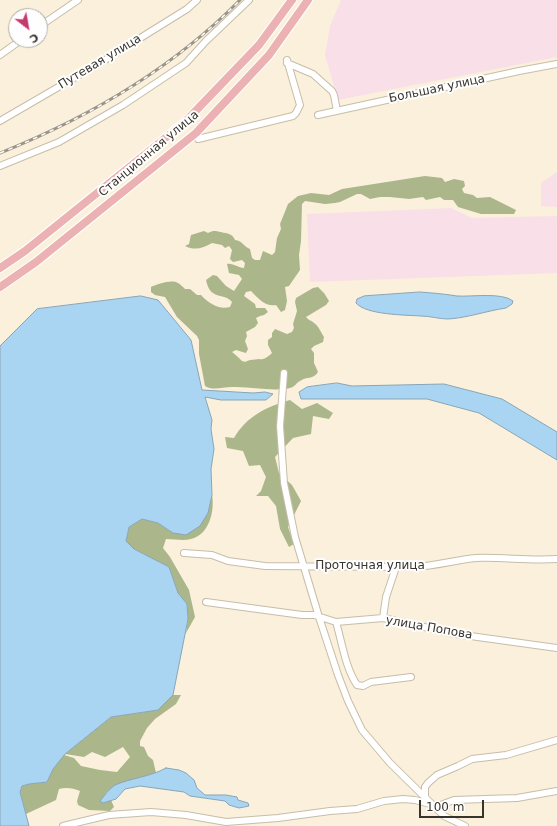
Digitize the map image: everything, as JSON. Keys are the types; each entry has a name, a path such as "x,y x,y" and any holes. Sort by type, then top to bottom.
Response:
{"main road":[{"name":"Станционная улица","path":"0,268 25,250 184,123 253,52 292,0"},
{"name":"Станционная улица","path":"0,288 36,262 196,133 269,55 308,0"}],"street":[{"path":"48,21 78,0"},
{"name":"Путевая улица","path":"0,121 105,60 187,9 198,0"},
{"path":"0,166 59,142 124,105 186,63 206,40 249,0"},
{"path":"0,55 10,48"},
{"path":"198,139 293,116 300,105 287,62 313,74 332,91 337,111"},
{"name":"Большая улица","path":"318,115 557,64"},
{"path":"284,373 280,426 284,484 295,537 319,617 348,701 362,730 390,763 444,816 465,826"},
{"name":"Проточная улица","path":"184,553 212,555 228,561 265,566 415,567 432,566 454,560 478,558 557,559"},
{"path":"383,618 386,597 396,566"},
{"name":"улица Попова","path":"206,602 302,615 314,615 336,622 383,618 456,634 557,648"},
{"path":"336,622 345,657 353,679 357,685 363,686 371,682 411,677"},
{"path":"425,797 425,787 437,775 472,759 506,754 557,740"},
{"path":"62,826 82,824 109,815 151,812 186,815 226,822 357,809 384,801 403,799 415,800 438,806 454,800 517,798 557,791"}],"shaded area":[{"path":"341,0 557,0 557,57 338,100 325,55 330,26"},
{"path":"557,172 557,207 541,206 541,183"},
{"path":"451,208 472,218 557,216 557,273 310,282 307,214"}],"green space":[{"path":"425,176 442,178 445,182 454,179 464,181 465,186 462,189 464,193 473,195 477,198 490,197 516,210 514,214 481,214 458,207 453,200 444,200 440,197 426,200 423,197 409,199 380,197 370,199 361,194 357,194 335,203 325,204 305,201 302,204 299,255 300,270 289,286 285,287 287,301 285,310 281,312 276,305 268,305 251,291 246,292 244,296 255,304 256,308 265,308 268,312 256,318 258,323 255,327 246,332 247,336 245,341 248,349 246,353 236,350 232,352 245,362 264,359 269,356 272,353 268,345 268,340 272,337 272,333 275,329 287,334 292,332 294,328 293,324 297,311 295,302 296,298 313,288 318,287 329,301 326,305 306,317 317,326 324,337 323,342 311,349 314,353 314,363 318,372 314,376 299,382 292,387 283,389 228,387 214,389 205,386 199,354 199,340 197,336 177,317 165,297 155,295 151,292 151,287 164,282 175,282 180,284 185,289 190,289 197,295 201,295 207,301 218,307 230,307 232,302 225,297 214,294 208,287 206,280 213,275 217,276 226,286 234,291 242,279 239,275 229,273 227,264 244,268 245,263 242,260 233,262 230,259 232,250 229,246 225,248 222,245 212,243 199,248 185,246 189,244 191,235 204,231 208,233 214,231 230,234 235,240 250,249 252,258 255,260 260,260 263,251 272,255 275,252 277,238 281,229 280,224 288,204 298,196 311,193 329,195 342,189"},
{"path":"290,400 302,409 317,403 333,413 329,419 313,416 311,434 293,438 275,457 279,473 292,485 301,501 288,527 294,544 289,547 280,529 276,506 268,496 256,496 261,491 266,477 260,465 249,466 243,451 227,448 225,437 234,438 239,430 258,413"},
{"path":"212,495 213,508 209,522 202,533 197,537 188,540 166,539 163,548 170,557 189,590 195,617 186,633 188,619 187,604 178,593 169,567 134,549 126,541 129,527 142,519 158,523 173,533 208,513"},
{"path":"173,695 181,695 176,704 155,719 147,728 140,741 140,746 144,747 148,756 153,760 156,773 114,786 106,793 103,803 111,800 114,807 110,811 89,810 78,805 77,801 80,791 64,788 59,789 56,800 26,814 20,792 22,786 47,782 53,769 64,755 74,758 81,766 117,772 130,757 123,747 105,757 92,752 84,757 65,754 111,717 158,710"}],"water":[{"path":"420,292 457,296 494,296 508,298 513,301 512,304 506,308 448,319 377,312 361,307 356,303 357,299 364,296"},
{"path":"141,296 158,300 191,340 202,390 253,393 265,392 273,394 266,400 221,400 205,397 212,420 211,429 214,449 211,469 212,495 208,513 200,526 186,535 173,533 158,523 142,519 129,527 126,541 134,549 169,567 178,593 187,604 188,619 173,695 158,710 111,717 65,754 53,769 47,782 22,786 20,792 29,826 0,826 0,346 37,309"},
{"path":"337,383 352,386 444,384 502,399 557,432 557,460 479,413 427,399 301,399 299,392 307,387"},
{"path":"166,768 179,770 186,773 194,780 197,788 205,795 226,795 237,797 238,800 248,803 249,806 239,808 229,805 225,801 190,796 184,792 140,786 125,789 116,799 103,803 100,801 115,785"}],"railway":[{"path":"0,153 66,124 128,89 186,48 214,25 240,0"}]}
